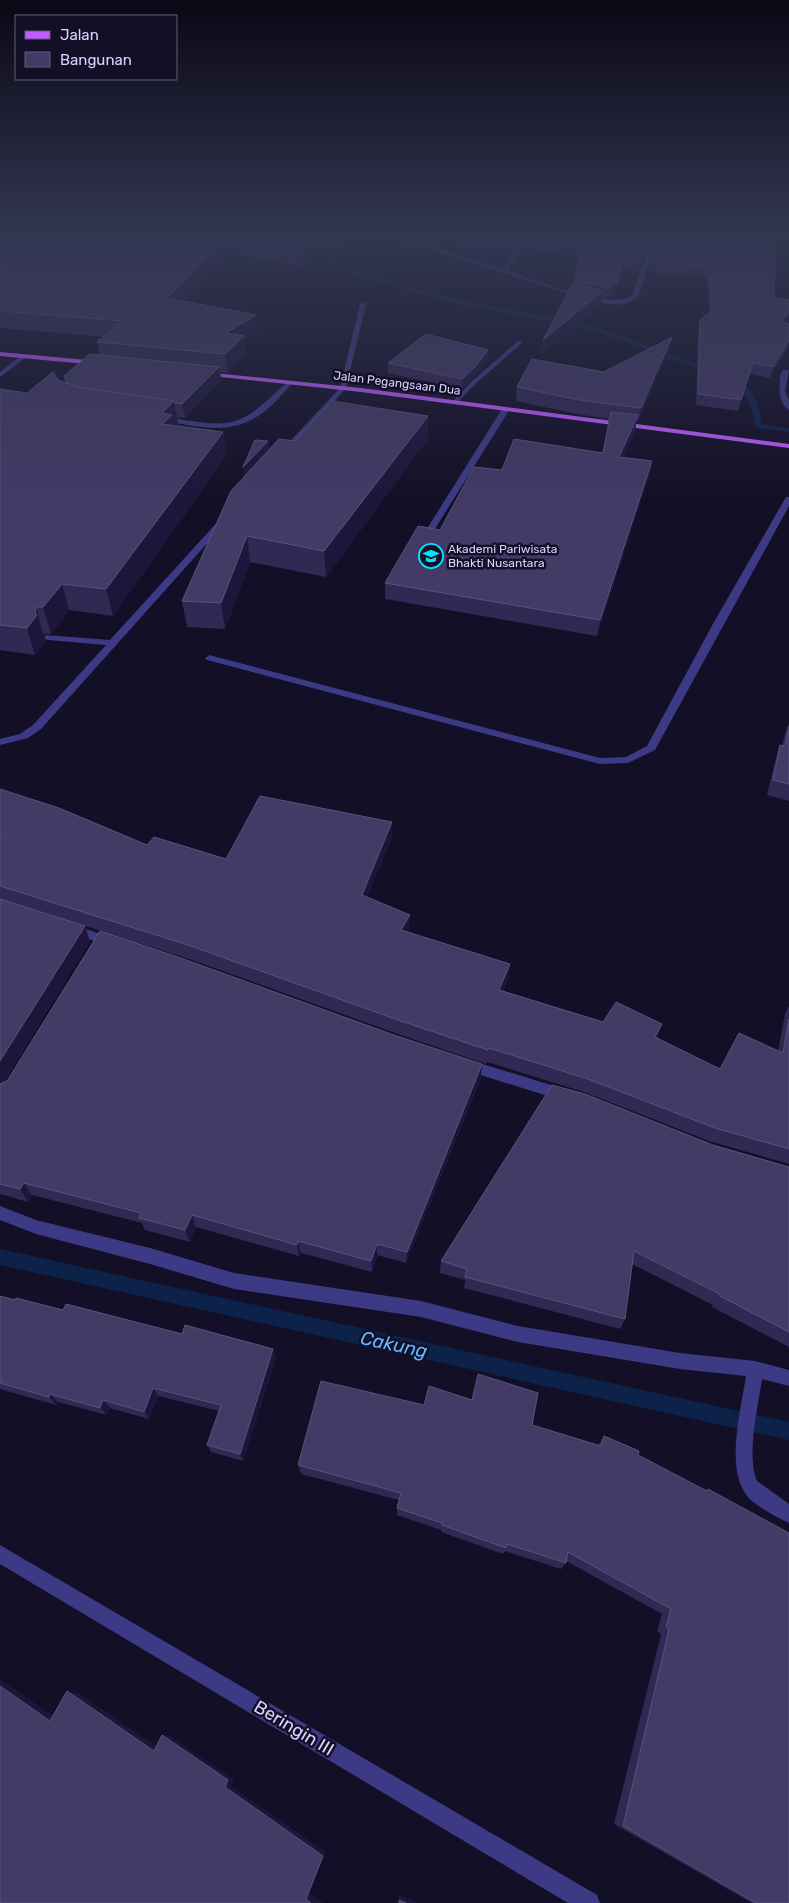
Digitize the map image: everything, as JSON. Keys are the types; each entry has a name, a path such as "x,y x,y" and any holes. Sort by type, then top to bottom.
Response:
{"main road":[{"path":"0,354 78,364 101,364"},
{"name":"Jalan Pegangsaan Dua","path":"201,374 343,388 789,446"}],"street":[{"path":"276,461 343,388 359,323"},
{"path":"454,402 520,342"},
{"path":"0,375 23,357"},
{"path":"789,372 784,372 782,391 789,408"},
{"path":"152,417 221,427 233,426 248,419 273,399 290,382"},
{"path":"429,532 506,409"},
{"path":"210,658 600,761 628,760 651,748 718,622 789,499"},
{"path":"0,742 24,736 37,727 231,512"},
{"path":"48,637 112,643"},
{"path":"57,924 98,943 127,947"},
{"path":"457,1062 520,1083 574,1098"},
{"path":"0,1213 36,1227 150,1256 234,1281 421,1309 518,1334 789,1378"},
{"path":"755,1373 744,1452 745,1471 751,1487 789,1514"},
{"name":"Beringin III","path":"0,1554 588,1903"}],"building":[{"path":"120,323 243,323 226,333 244,336 225,354 97,342"},
{"path":"552,323 564,323 543,340"},
{"path":"700,323 789,324 789,341 773,367 753,363 741,400 698,394"},
{"path":"426,334 488,350 475,367 462,379 388,363"},
{"path":"672,337 641,408 579,400 517,387 532,359 604,372"},
{"path":"90,354 219,367 182,404 175,403 174,401 77,387 67,383 64,376"},
{"path":"53,372 58,380 77,387 174,401 162,413 172,415 162,424 223,432 106,589 62,584 43,607 36,607 35,613 37,615 27,628 0,625 0,389 27,393"},
{"path":"332,401 428,416 324,551 247,536 221,603 182,601 231,491 279,439 295,441"},
{"path":"611,412 638,415 619,457 652,461 600,620 385,583 418,526 440,530 474,467 502,470 514,439 603,453"},
{"path":"255,440 268,441 243,467"},
{"path":"789,726 789,784 773,780 780,745 785,746"},
{"path":"0,789 59,808 147,845 154,837 226,859 260,796 392,822 362,895 410,915 401,930 510,964 499,990 603,1022 616,1002 662,1024 655,1037 720,1069 739,1033 783,1053 789,1019 789,1149 715,1128 588,1079 489,1048 488,1050 398,1020 188,945 0,886"},
{"path":"0,899 85,926 0,1061"},
{"path":"100,931 178,957 394,1035 482,1064 407,1252 377,1244 371,1261 298,1241 297,1245 192,1215 185,1230 139,1218 141,1213 24,1183 20,1189 0,1184 0,1084 7,1081"},
{"path":"552,1085 585,1094 713,1145 789,1167 789,1332 720,1296 720,1294 634,1251 625,1319 465,1277 467,1269 441,1261"},
{"path":"0,1296 15,1300 16,1298 63,1310 66,1304 182,1334 185,1325 273,1349 240,1454 207,1445 221,1405 153,1388 144,1412 103,1400 100,1408 50,1394 49,1397 0,1383"},
{"path":"478,1374 538,1393 532,1425 601,1446 604,1436 639,1451 638,1455 707,1491 708,1489 789,1533 789,1903 756,1903 623,1826 669,1629 666,1627 671,1609 568,1552 566,1563 507,1544 506,1548 397,1508 401,1493 298,1465 321,1381 424,1405 429,1386 472,1400"},
{"path":"0,1686 50,1721 67,1691 154,1751 162,1735 228,1780 225,1787 323,1856 306,1899 311,1903 0,1903"}],"waterway":[{"path":"566,323 598,329 664,355 713,371"},
{"path":"733,380 752,399 759,426 789,430"},
{"name":"Cakung","path":"0,1257 789,1431"}],"place":[{"name":"Akademi Pariwisata Bhakti Nusantara","path":"431,556"}]}
